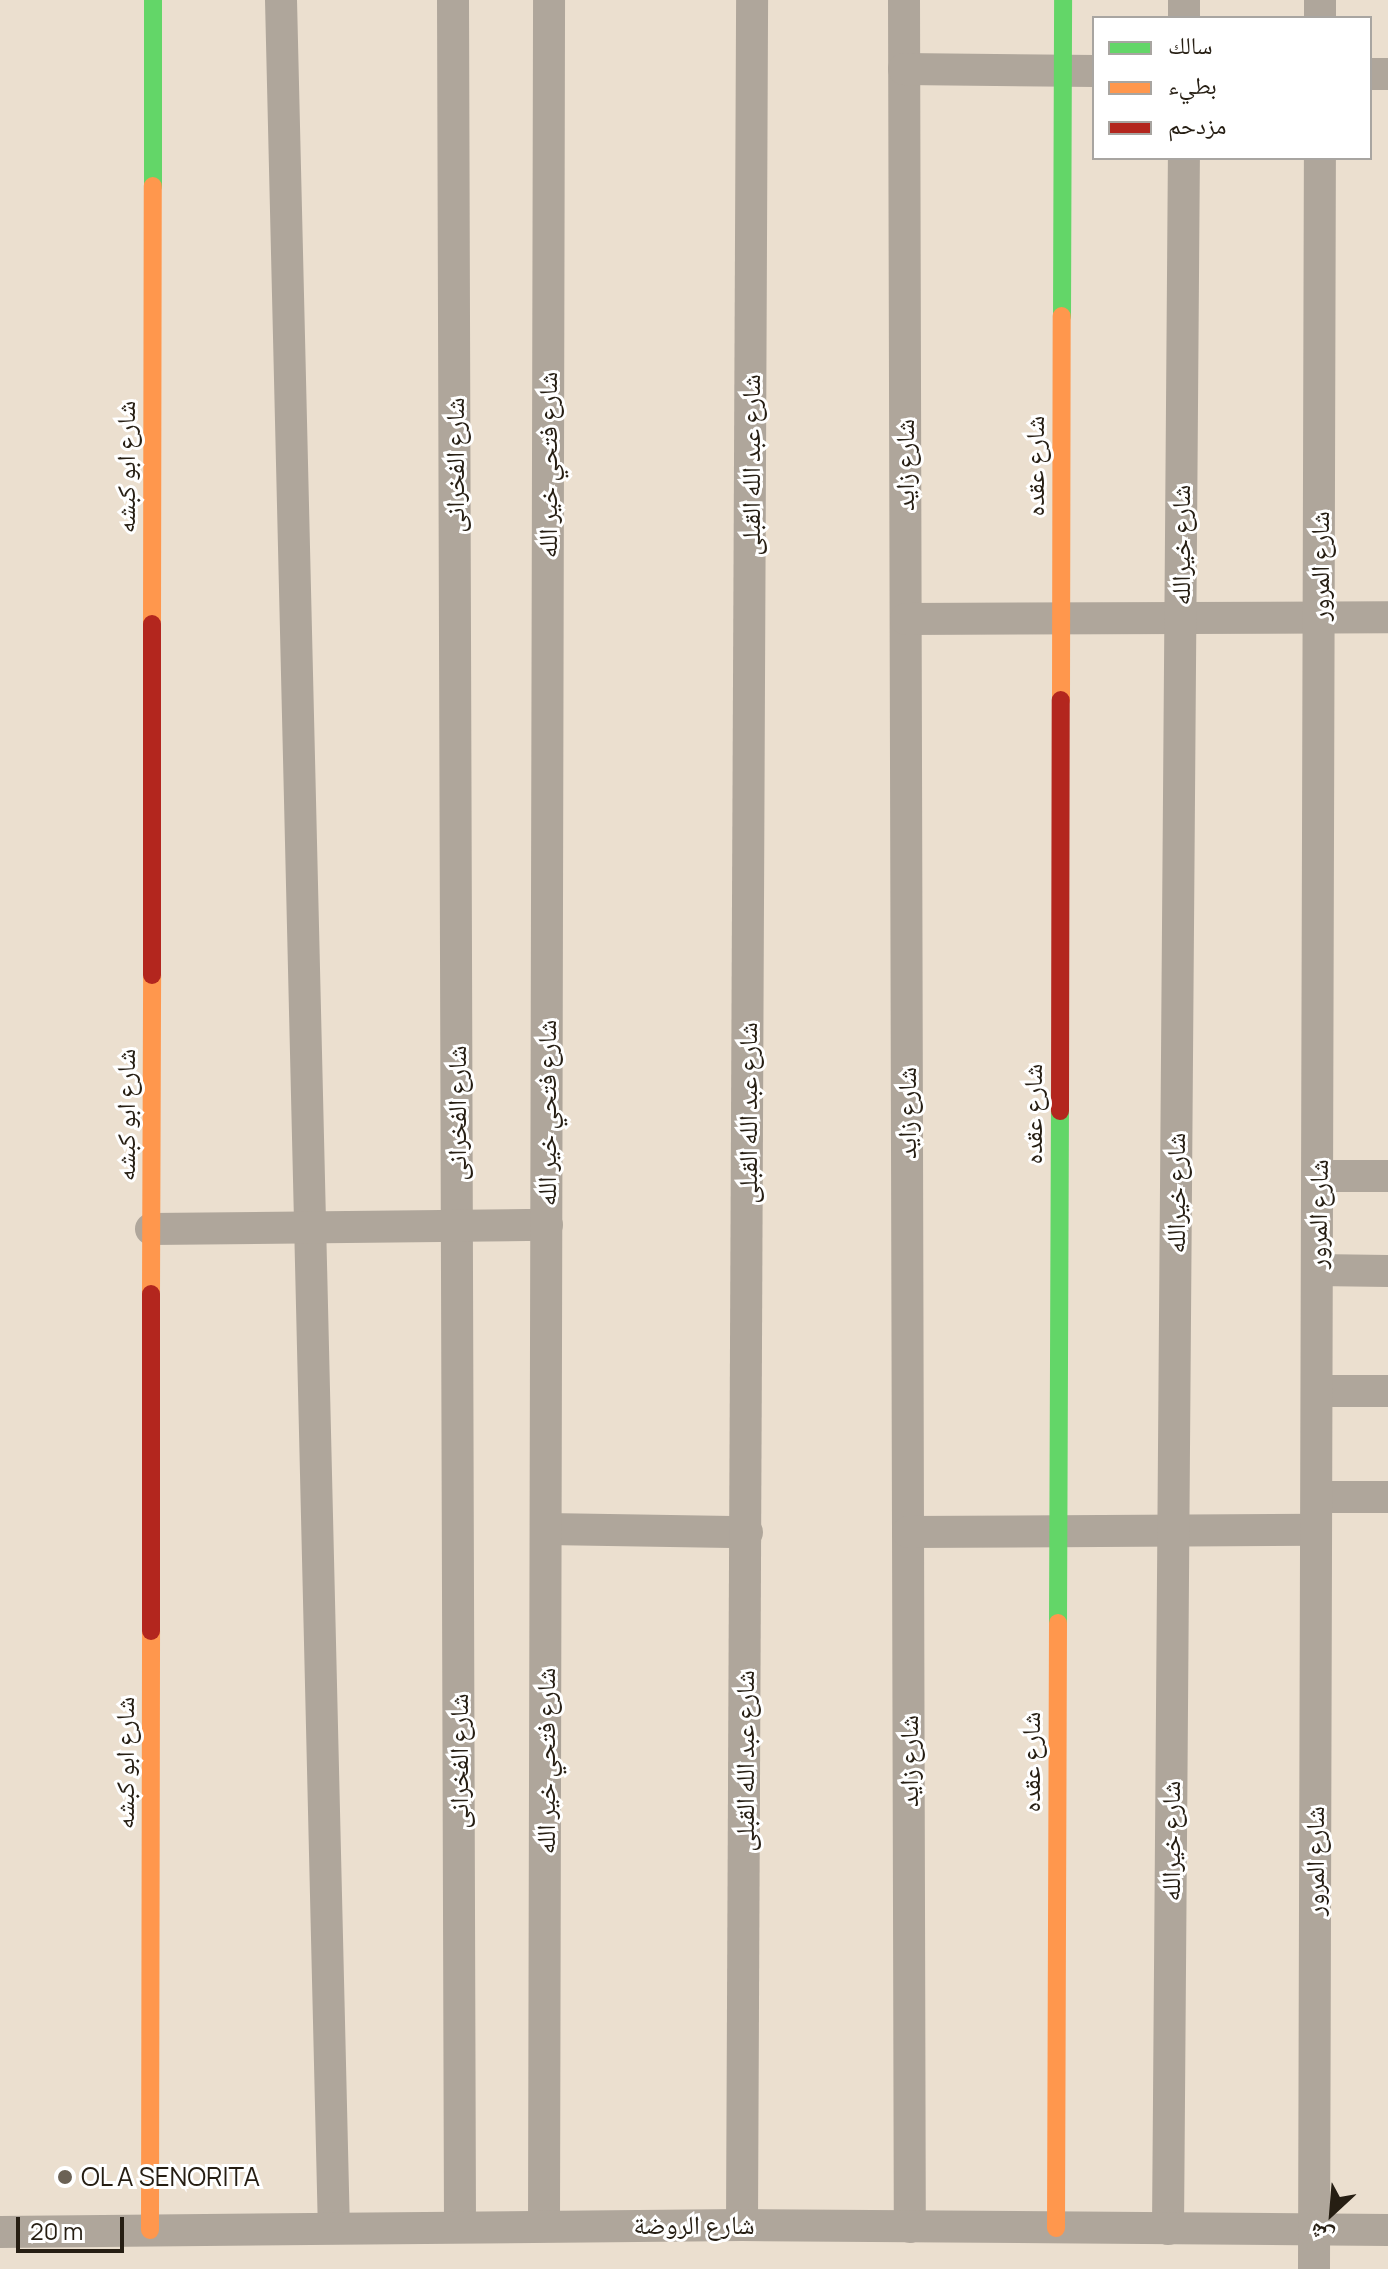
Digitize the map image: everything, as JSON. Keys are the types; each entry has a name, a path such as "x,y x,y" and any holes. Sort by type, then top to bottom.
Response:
{"street":[{"name":"شارع ابو كبشه","path":"150,2230 153,0"},
{"path":"281,0 334,2227"},
{"name":"شارع الفخرانى","path":"453,0 460,2226"},
{"name":"شارع فتحي خير الله","path":"544,2226 549,0"},
{"name":"شارع عبد الله القبلى","path":"742,2225 752,0"},
{"name":"شارع زايد","path":"904,0 910,2227"},
{"name":"شارع عقده","path":"1056,2228 1063,0"},
{"path":"904,69 1092,71"},
{"name":"شارع خيرالله","path":"1168,2229 1184,160"},
{"name":"شارع المرور","path":"1314,2269 1320,160"},
{"path":"906,619 1388,617"},
{"path":"1318,1176 1388,1176"},
{"path":"151,1229 547,1225"},
{"path":"1317,1270 1388,1271"},
{"path":"1317,1391 1388,1391"},
{"path":"1317,1497 1388,1497"},
{"path":"547,1529 747,1532"},
{"path":"908,1532 1316,1530"},
{"name":"شارع الروضة","path":"0,2232 742,2225 1388,2230"}],"traffic: fast":[{"path":"153,0 153,186"},
{"path":"1062,316 1063,0"},
{"path":"1058,1623 1060,1111"}],"traffic: slow":[{"path":"152,624 153,186"},
{"path":"1061,700 1062,316"},
{"path":"151,1294 152,975"},
{"path":"1056,2228 1058,1623"},
{"path":"150,2230 151,1631"}],"traffic: jam":[{"path":"152,624 152,975"},
{"path":"1060,1111 1061,700"},
{"path":"151,1294 151,1631"}],"place":[{"name":"OL A SENORITA","path":"65,2177"}]}
